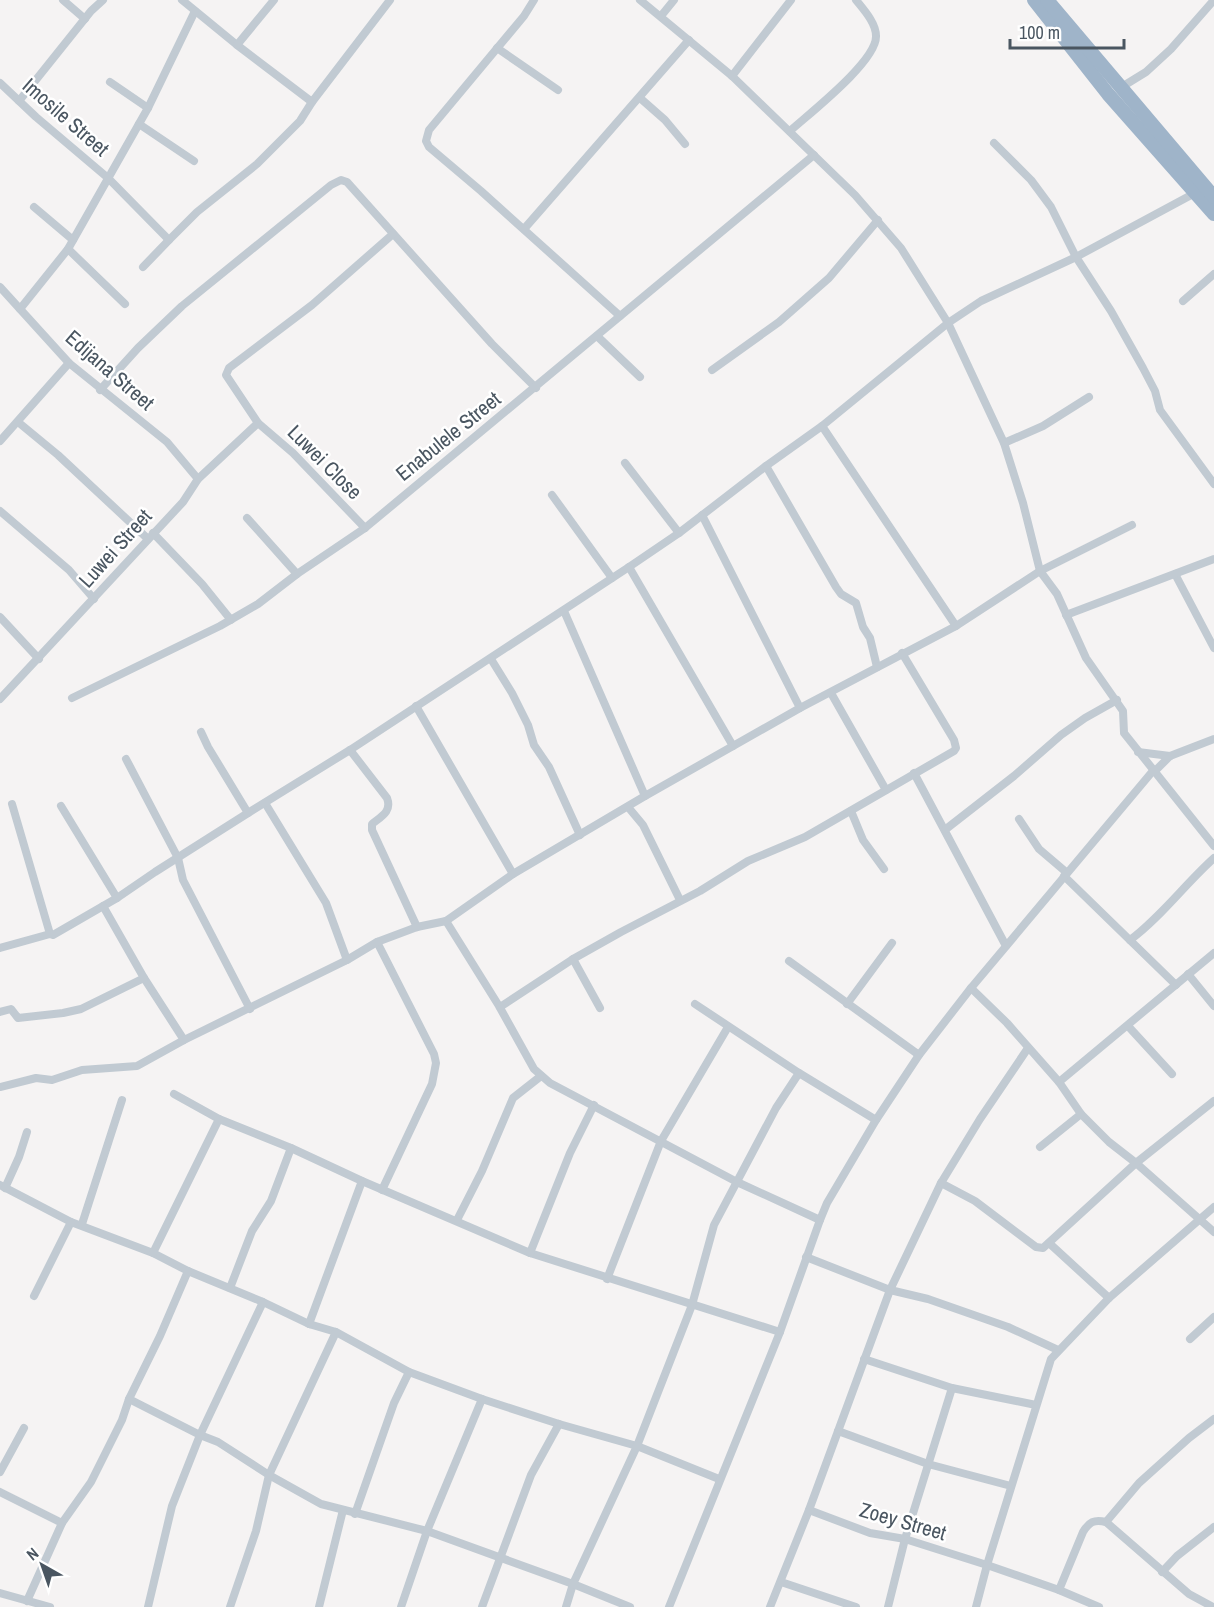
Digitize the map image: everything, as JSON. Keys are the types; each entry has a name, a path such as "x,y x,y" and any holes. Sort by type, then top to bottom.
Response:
{"highway":[{"path":"1034,0 1108,94 1214,214"},
{"path":"1047,0 1214,197"}],"street":[{"path":"63,0 85,19"},
{"path":"19,101 103,0"},
{"path":"182,0 312,102"},
{"path":"237,45 274,0"},
{"path":"143,267 196,212 257,164 300,121 390,0"},
{"path":"534,0 524,16 429,130 426,141 429,147 620,316"},
{"path":"640,0 732,76 790,131 878,220 901,248 948,323 1004,444 1023,503 1040,571 1057,594 1086,658 1123,711 1124,734 1214,846"},
{"path":"661,16 674,0"},
{"path":"732,76 791,0"},
{"path":"790,131 858,69 876,45 877,33 872,21 856,0"},
{"path":"1120,88 1146,72 1171,49 1214,0"},
{"path":"20,309 68,249 148,108 195,10"},
{"path":"524,229 689,40"},
{"path":"496,48 558,90"},
{"path":"110,82 148,108"},
{"name":"Imosile Street","path":"0,83 108,178 169,240"},
{"path":"640,98 685,144"},
{"path":"139,124 194,161"},
{"path":"994,143 1031,180 1051,207 1076,256 1111,311 1143,368 1155,391 1160,410 1214,484"},
{"name":"Enabulele Street","path":"72,698 231,620 258,604 297,574 365,528 814,155"},
{"path":"100,390 138,348 182,306 331,184 341,180 347,182 492,344 536,388"},
{"path":"0,948 62,931 350,750 564,611 679,533 766,465 822,426 948,323 981,301 1076,256 1195,193"},
{"path":"34,207 73,240"},
{"path":"712,370 779,322 829,278 878,220"},
{"name":"Luwei Close","path":"365,528 293,453 258,423 227,377 226,371 312,305 393,234"},
{"path":"68,249 125,304"},
{"path":"1183,301 1214,274"},
{"name":"Edijana Street","path":"0,287 69,363 167,442 198,479"},
{"path":"597,336 640,377"},
{"path":"0,441 69,363"},
{"path":"1004,444 1042,426 1089,397"},
{"path":"18,422 202,584 231,620"},
{"name":"Luwei Street","path":"0,699 183,502 198,479 258,423"},
{"path":"822,426 956,626"},
{"path":"625,463 679,533"},
{"path":"766,465 836,587 841,594 856,603 863,627 870,638 877,667"},
{"path":"552,495 612,578"},
{"path":"0,511 69,570 94,599"},
{"path":"702,515 800,708"},
{"path":"248,518 297,574"},
{"path":"0,1087 36,1078 52,1080 82,1070 137,1066 184,1040 347,960 377,942 417,927 446,921 513,874 645,796 800,708 956,626 1040,571 1132,525"},
{"path":"1066,615 1214,559"},
{"path":"629,567 733,746"},
{"path":"1175,574 1214,648"},
{"path":"564,611 645,796"},
{"path":"0,617 39,659"},
{"path":"500,1007 573,960 700,891 748,861 805,837 914,772 954,751 956,744 902,653"},
{"path":"491,659 512,693 528,725 534,745 549,766 580,835"},
{"path":"831,693 886,790"},
{"path":"946,829 1014,776 1060,735 1117,700"},
{"path":"416,706 513,874"},
{"path":"201,732 248,813"},
{"path":"669,1607 780,1332 827,1203 876,1120 919,1055 971,988 1152,772 1170,756 1214,739"},
{"path":"350,750 390,805 388,810 372,824 372,830 417,927"},
{"path":"1138,752 1170,756"},
{"path":"126,759 178,858 183,880 250,1009"},
{"path":"914,772 1006,946"},
{"path":"264,802 326,903 347,960"},
{"path":"12,804 50,934"},
{"path":"61,806 117,898"},
{"path":"628,807 643,825 680,900"},
{"path":"851,811 863,840 884,869"},
{"path":"1019,819 1039,849 1176,985"},
{"path":"1130,940 1146,928 1194,876 1214,858"},
{"path":"103,906 144,978 184,1040"},
{"path":"446,921 500,1007 534,1069 541,1076 550,1083 737,1182 820,1220"},
{"path":"377,942 434,1054 436,1063 432,1084 382,1190"},
{"path":"847,1004 892,943"},
{"path":"1059,1082 1214,953"},
{"path":"573,960 600,1008"},
{"path":"789,961 919,1055"},
{"path":"1188,974 1214,1006"},
{"path":"0,1012 11,1009 18,1017 81,1009 144,978"},
{"path":"971,988 1007,1023 1059,1082 1081,1114 1109,1142 1214,1232"},
{"path":"695,1004 799,1073 876,1120"},
{"path":"1128,1026 1172,1074"},
{"path":"607,1279 661,1141 728,1027"},
{"path":"771,1607 890,1290 941,1183 980,1119 1028,1048"},
{"path":"566,1607 573,1584 637,1446 692,1305 714,1225 776,1108 799,1073"},
{"path":"457,1220 482,1171 513,1098 541,1076"},
{"path":"174,1094 219,1119 291,1148 382,1190 530,1253 780,1332"},
{"path":"82,1224 122,1100"},
{"path":"941,1183 975,1201 1036,1247 1043,1248 1136,1163 1214,1101"},
{"path":"530,1253 570,1153 594,1105"},
{"path":"1040,1147 1081,1114"},
{"path":"153,1253 219,1119"},
{"path":"27,1132 19,1157 3,1187 71,1222 82,1224 153,1253 188,1271 309,1324 336,1332 410,1372 482,1399 637,1446 719,1479"},
{"path":"230,1288 252,1231 271,1201 291,1148"},
{"path":"309,1324 362,1181"},
{"path":"976,1607 1051,1359 1109,1298 1214,1208"},
{"path":"34,1296 71,1222"},
{"path":"1049,1243 1109,1298"},
{"path":"806,1257 890,1290 928,1299 1008,1327 1058,1350"},
{"path":"27,1601 62,1523 90,1482 122,1420 129,1399 188,1271"},
{"path":"148,1607 172,1506 200,1435 263,1302"},
{"path":"1190,1339 1214,1317"},
{"path":"230,1607 256,1531 269,1476 336,1332"},
{"path":"864,1359 952,1388 1036,1405"},
{"path":"355,1514 390,1414 410,1372"},
{"path":"888,1607 905,1539 952,1388"},
{"path":"129,1399 218,1442 269,1476 321,1504 427,1531 630,1607"},
{"path":"401,1607 427,1531 482,1399"},
{"path":"1106,1522 1139,1483 1214,1419"},
{"path":"483,1607 531,1475 559,1424"},
{"path":"0,1472 24,1428"},
{"path":"838,1431 928,1464 1011,1486"},
{"path":"0,1492 62,1523"},
{"path":"319,1607 343,1510"},
{"name":"Zoey Street","path":"809,1510 870,1533 905,1539 987,1565 1059,1590 1099,1607"},
{"path":"1059,1590 1083,1532 1089,1523 1097,1520 1106,1522 1189,1594 1213,1607"},
{"path":"1162,1572 1214,1527"},
{"path":"781,1582 856,1607"},
{"path":"0,1593 50,1607"}]}
